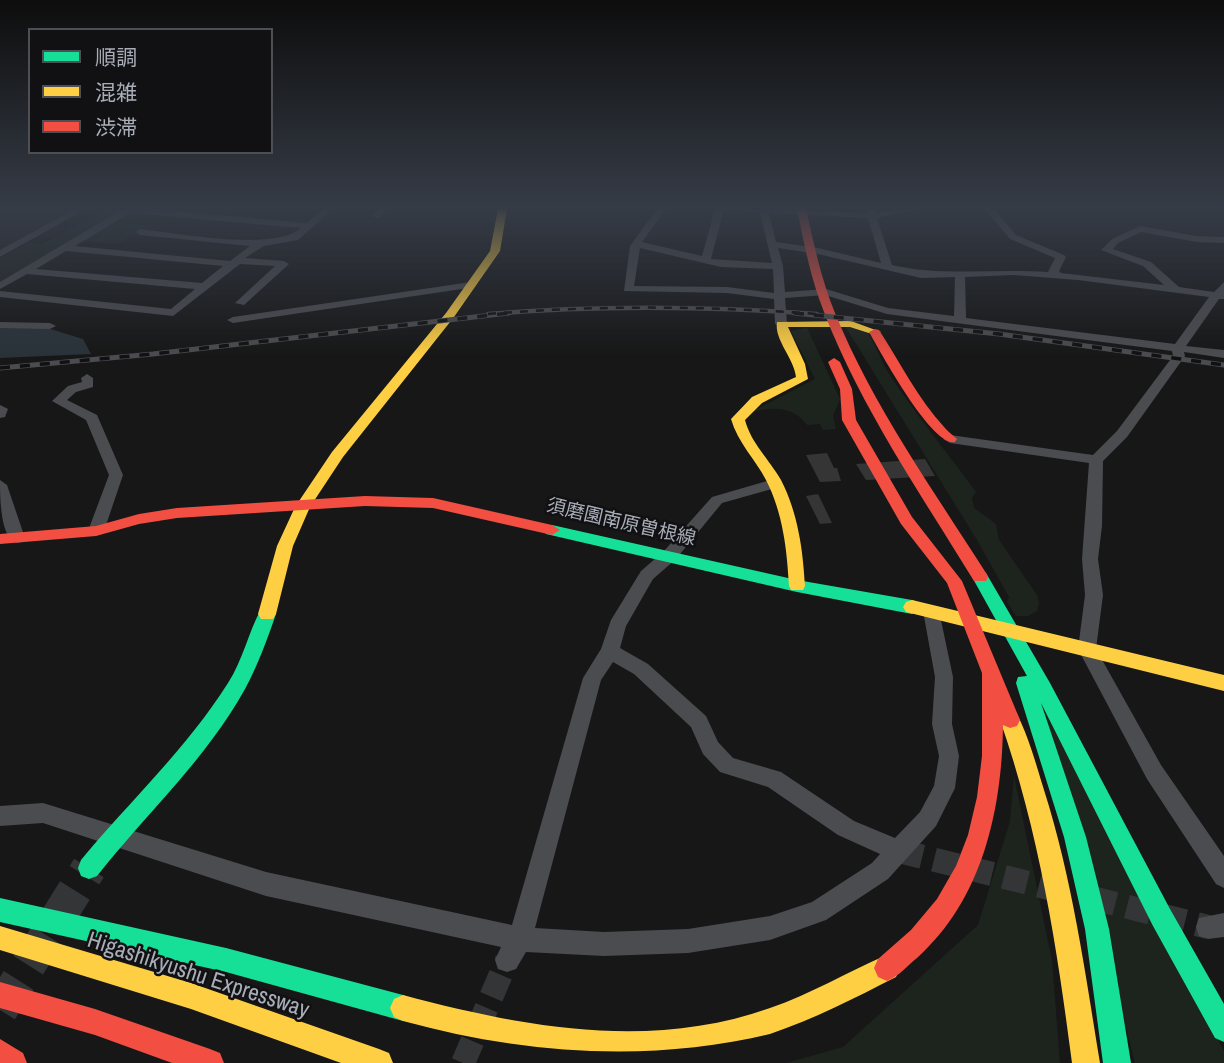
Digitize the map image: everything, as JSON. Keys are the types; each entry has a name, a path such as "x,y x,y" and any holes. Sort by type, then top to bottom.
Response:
{"main road":[{"path":"89,869 114,835 215,721 246,671 264,627 285,546 303,507 337,455 490,259"},
{"path":"808,259 846,389 849,420 906,520 954,581 1018,741 1042,821 1064,916 1086,1063"},
{"path":"797,586 794,538 774,484 746,446 738,419 743,409 754,402 802,379 803,373 788,348 781,324 850,324 872,329 878,334 899,374 933,422 950,439"},
{"path":"827,330 984,581 1032,678 1198,987 1224,1029"},
{"name":"須磨園南原曽根線","path":"0,539 96,531 139,519 177,513 365,501 433,503 797,586 932,611 1224,683"},
{"path":"0,909 303,979 476,1030 601,1054 660,1056 716,1049 775,1032 826,1009 872,981 916,946 946,907 967,872 981,839 993,784 996,734 990,672"},
{"path":"1032,678 1097,929 1117,1063"},
{"name":"Higashikyushu Expressway","path":"0,939 101,966 271,1021 379,1063"},
{"path":"0,995 95,1022 210,1063"},
{"path":"0,1052 13,1063"}],"street":[{"path":"0,286 48,259"},
{"path":"194,259 285,264 240,303"},
{"path":"0,294 173,313 240,259"},
{"path":"634,259 628,289 727,290 781,296 826,292 887,311 1224,354"},
{"path":"700,259 721,264 778,266"},
{"path":"776,259 781,296 781,324"},
{"path":"848,259 921,275 960,276 1014,272 1220,296"},
{"path":"885,259 888,269"},
{"path":"1060,259 1053,272 1061,277"},
{"path":"1131,259 1147,264 1177,291"},
{"path":"27,271 206,287"},
{"path":"960,276 960,320"},
{"path":"233,320 471,285"},
{"path":"1177,349 1220,296 1224,285"},
{"path":"0,325 50,326"},
{"path":"1177,349 1179,356 1122,434 1096,460 1090,559 1094,595 1087,649 1154,772 1224,876"},
{"path":"87,378 89,384 72,389 58,401 92,418 116,475 96,531"},
{"path":"950,439 1096,460"},
{"path":"513,949 593,678 610,651 617,625 647,575 670,555 717,500 774,484"},
{"path":"0,485 17,538"},
{"path":"0,816 43,813 266,884 513,949 688,941 770,928 818,912 880,871 928,819 944,788 949,756 942,724 944,677 932,611"},
{"path":"610,651 640,668 699,722 710,748 727,765 774,779 846,828 899,851"}],"shaded area":[{"path":"0,259 42,259 0,284"},
{"path":"845,326 867,332 899,389 976,492 972,498 974,508 996,524 999,540 1037,595 1037,611 1028,616 1016,616 1007,602 1009,597 977,540"},
{"path":"0,328 47,328 83,339 91,354 0,358"},
{"path":"807,328 840,399 833,416 836,429 823,430 820,424 807,425 795,414 782,409 751,412 815,379 791,331"},
{"path":"1042,701 1224,1051 1224,1063 1135,1063"},
{"path":"1014,776 1052,961 1060,1063 786,1063 843,1047 978,925 1010,821"}],"building":[{"path":"827,453 834,468 837,468 841,481 820,482 806,455"},
{"path":"925,459 935,476 866,480 856,464"},
{"path":"818,494 832,523 820,524 806,496"}],"tunnel":[{"path":"899,851 1053,889"},
{"path":"0,1010 89,868"},
{"path":"1092,898 1208,927"},
{"path":"463,1063 507,960"}],"railway":[{"path":"488,314 652,308 817,314"},
{"path":"0,368 153,354 509,313"},
{"path":"794,313 999,334 1224,365"}],"traffic: fast":[{"path":"552,530 797,586 912,607"},
{"path":"980,577 1044,689 1161,917 1224,1029"},
{"path":"89,868 216,718 237,686 254,651 267,614"},
{"path":"1025,683 1075,837 1097,929 1117,1063"},
{"path":"0,910 226,960 403,1008"}],"traffic: slow":[{"path":"267,614 285,546 303,507 337,455 450,315 490,259"},
{"path":"797,586 793,545 784,505 773,480 748,444 738,419 757,400 802,379 799,364 781,324 851,324 875,332"},
{"path":"912,607 1224,683"},
{"path":"1010,720 1038,803 1058,889 1086,1063"},
{"path":"0,938 191,996 379,1063"},
{"path":"403,1008 470,1026 533,1038 593,1045 652,1044 710,1037 768,1022 826,999 887,968"}],"traffic: jam":[{"path":"812,259 829,311 872,402 980,577"},
{"path":"875,332 899,374 940,431 950,439"},
{"path":"834,362 846,389 849,420 906,520 954,581 1010,720"},
{"path":"0,539 96,531 139,519 177,513 365,501 433,503 552,530"},
{"path":"887,968 920,939 946,907 965,872 979,835 992,756 991,672"},
{"path":"0,995 95,1022 210,1063"},
{"path":"0,1052 13,1063"}]}
